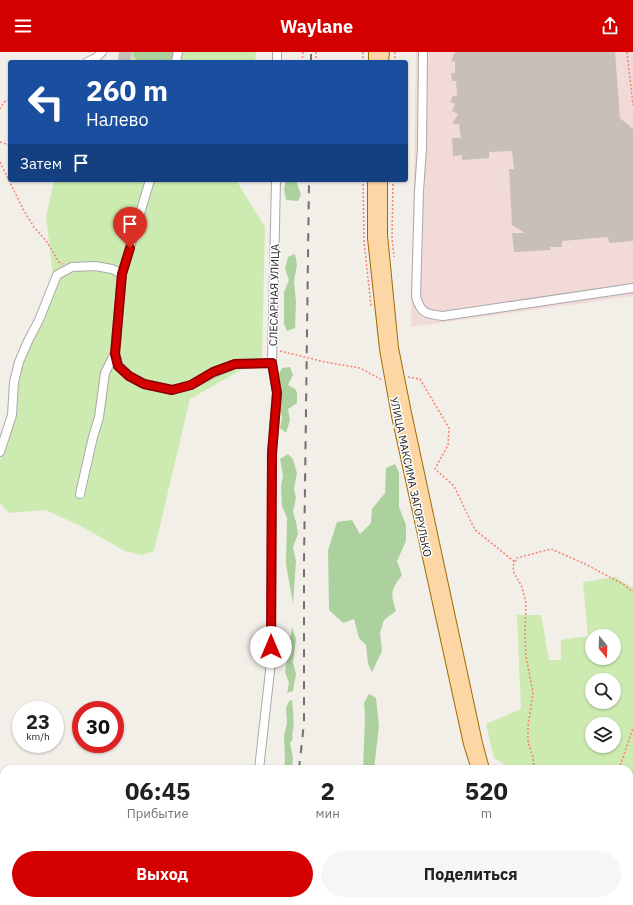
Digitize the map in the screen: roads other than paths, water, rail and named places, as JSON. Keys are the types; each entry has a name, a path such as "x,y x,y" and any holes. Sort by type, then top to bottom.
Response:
{"main road":[{"name":"УЛИЦА МАКСИМА ЗАГОРУЛЬКО","path":"373,182 373,238 384,349 466,729 476,765"},
{"name":"УЛИЦА МАКСИМА ЗАГОРУЛЬКО","path":"382,182 382,235 393,348 473,728 483,765"}],"street":[{"path":"92,60 102,52"},
{"path":"423,52 422,148 416,289 416,297 419,307 428,314 443,316 633,288"},
{"path":"149,182 122,274 115,354 118,366 129,376 144,384 172,390 191,385 213,372 235,364 272,363"},
{"name":"СЛЕСАРНАЯ УЛИЦА","path":"259,765 271,662 272,453 277,393 272,363 276,182"},
{"path":"0,452 12,415 14,382 19,362 42,314 57,276 72,267 95,266 112,269 122,274"},
{"path":"80,494 99,417 106,373 115,354"}],"railway":[{"path":"311,52 311,60"},
{"path":"299,765 304,723 304,562 309,182"}]}
